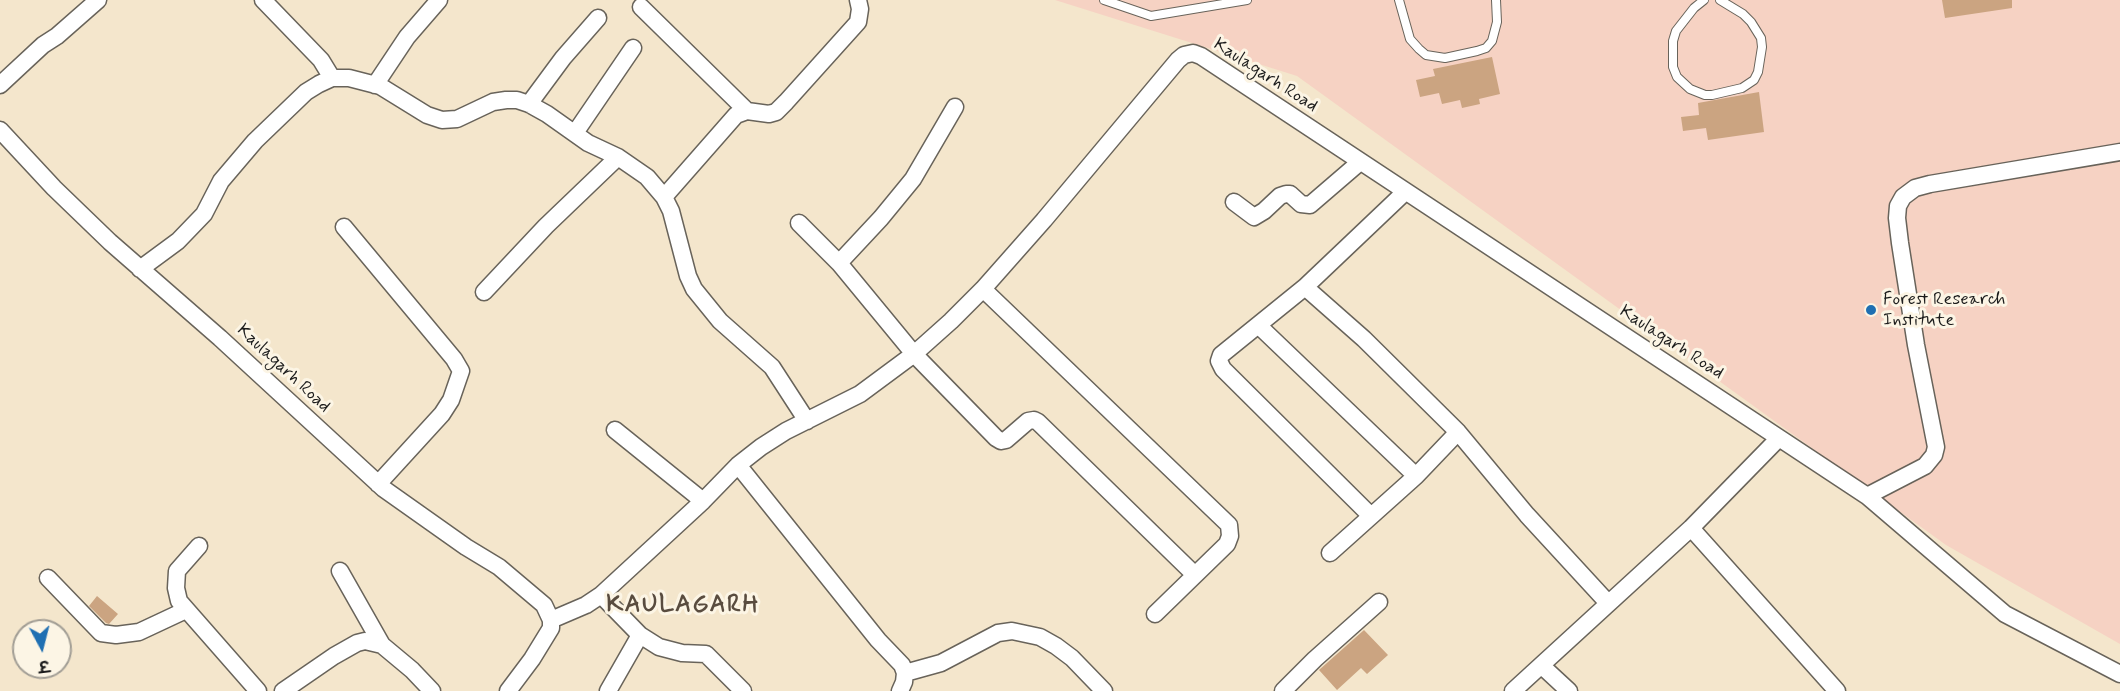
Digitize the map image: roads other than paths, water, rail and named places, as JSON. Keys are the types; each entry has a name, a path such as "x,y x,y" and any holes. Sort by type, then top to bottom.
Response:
{"street":[{"path":"0,85 42,45 57,36 98,0"},
{"path":"263,0 321,60 332,78"},
{"path":"375,85 413,29 439,0"},
{"path":"664,197 736,115 747,111 769,114 776,112 786,102 858,22 860,9 858,0"},
{"path":"641,7 747,111"},
{"path":"529,104 563,58 598,18"},
{"path":"575,133 633,48"},
{"name":"Kaulagarh Road","path":"982,290 1178,60 1184,55 1193,53 1201,56 1867,496 2005,614 2120,674"},
{"path":"140,269 178,241 204,214 221,181 255,141 306,92 332,78 349,78 380,86 427,115 442,120 458,119 493,102 506,100 529,104 647,177 664,197 671,211 688,276 694,289 720,321 772,367 807,421"},
{"path":"839,263 882,218 913,179 955,107"},
{"name":"Kaulagarh Road","path":"0,130 54,188 140,269 220,338 378,484 466,547 499,567 537,598 548,611 551,620"},
{"path":"1867,496 1925,465 1934,455 1936,447 1916,345 1900,243 1897,218 1898,206 1903,197 1915,188 1930,184 2120,152"},
{"path":"484,292 546,226 618,157"},
{"path":"1234,202 1254,217 1264,212 1280,196 1286,194 1290,194 1301,204 1310,205 1360,162"},
{"path":"1370,515 1220,365 1219,361 1221,355 1305,287 1405,192"},
{"path":"799,223 839,263 914,354 996,438 1001,441 1006,440 1028,421 1038,422 1093,473 1195,575"},
{"path":"344,226 454,358 461,370 457,385 442,414 378,484"},
{"path":"1305,287 1364,339 1458,432 1527,515 1608,603"},
{"path":"508,691 548,635 551,620 586,605 601,595 703,501 738,465 761,447 860,394 914,354 982,290 1224,519 1231,531 1227,544 1155,614"},
{"path":"1258,325 1416,476"},
{"path":"615,430 703,501"},
{"path":"1330,553 1416,476 1458,432"},
{"path":"1513,691 1691,528 1779,438"},
{"path":"738,465 878,640 902,665 905,673 900,691"},
{"path":"1691,528 1838,691"},
{"path":"199,546 180,566 175,578 179,601 258,691"},
{"path":"340,571 382,645 412,670 432,691"},
{"path":"48,578 102,633 116,635 139,632 186,610"},
{"path":"601,595 640,635 666,649 682,653 706,654 743,691"},
{"path":"1282,691 1379,602"},
{"path":"905,673 940,663 998,633 1012,631 1040,637 1056,646 1072,658 1104,691"},
{"path":"608,691 640,635"},
{"path":"283,691 357,643 365,641 382,645"},
{"path":"1542,666 1569,691"}],"lane":[{"path":"1104,0 1151,16 1247,0"},
{"path":"1399,0 1410,39 1426,55 1445,58 1486,48 1492,41 1497,22 1496,0"},
{"path":"1704,0 1694,8 1676,31 1673,41 1673,60 1677,77 1683,84 1699,93 1712,95 1742,88 1754,80 1758,72 1762,47 1761,38 1751,22 1743,14 1720,0"}],"place":[{"name":"Forest Research Institute","path":"1871,310"}],"district":[{"name":"KAULAGARH","path":"683,606"}]}
